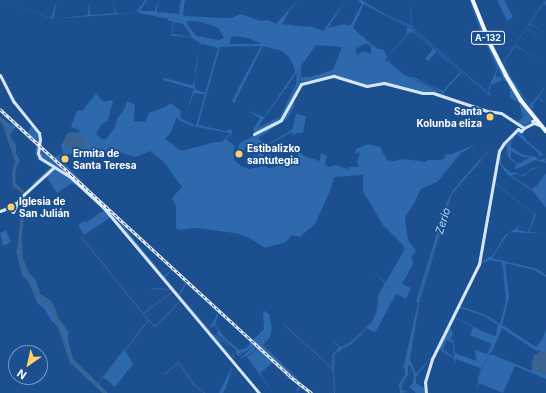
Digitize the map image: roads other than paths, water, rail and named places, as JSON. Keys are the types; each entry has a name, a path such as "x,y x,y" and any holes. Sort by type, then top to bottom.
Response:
{"main road":[{"name":"A-132","path":"473,0 501,66 531,113 533,122 546,131"}],"street":[{"path":"0,75 14,102 37,131 40,143 38,149 40,158 69,176 106,210 259,393"},
{"path":"254,134 281,120 301,84 334,76 367,86 384,83 423,93 433,93 487,111 501,113 519,128"},
{"path":"426,393 425,382 432,359 479,264 500,151 503,145 519,128 524,128 533,122"},
{"path":"8,208 13,212 16,203 54,167"},
{"path":"0,211 8,208 9,205 16,203"}],"waterway":[{"path":"0,119 7,126 9,138 17,161 14,171 14,185 25,193 19,249 22,265 38,296 50,304 55,314 71,361 105,393"},
{"name":"Zerio","path":"418,303 451,194 488,151"},
{"path":"81,237 148,320 155,326 180,300"},
{"path":"333,371 334,353 351,343 372,322 377,309 379,293 385,283"},
{"path":"151,288 170,289"},
{"path":"143,313 172,291"},
{"name":"Zerio","path":"401,393 400,386 406,374 406,364 410,352 418,304"},
{"path":"125,349 148,320"},
{"path":"282,323 332,368"},
{"path":"96,385 124,350"},
{"path":"164,374 178,362 193,384 205,393"},
{"path":"333,373 334,393"}],"railway":[{"path":"0,109 290,376 312,393"}],"place":[{"name":"Santa Kolunba eliza","path":"490,117"},
{"name":"Estibalizko santutegia","path":"239,154"},
{"name":"Ermita de Santa Teresa","path":"65,159"},
{"name":"Iglesia de San Julián","path":"11,207"}]}
